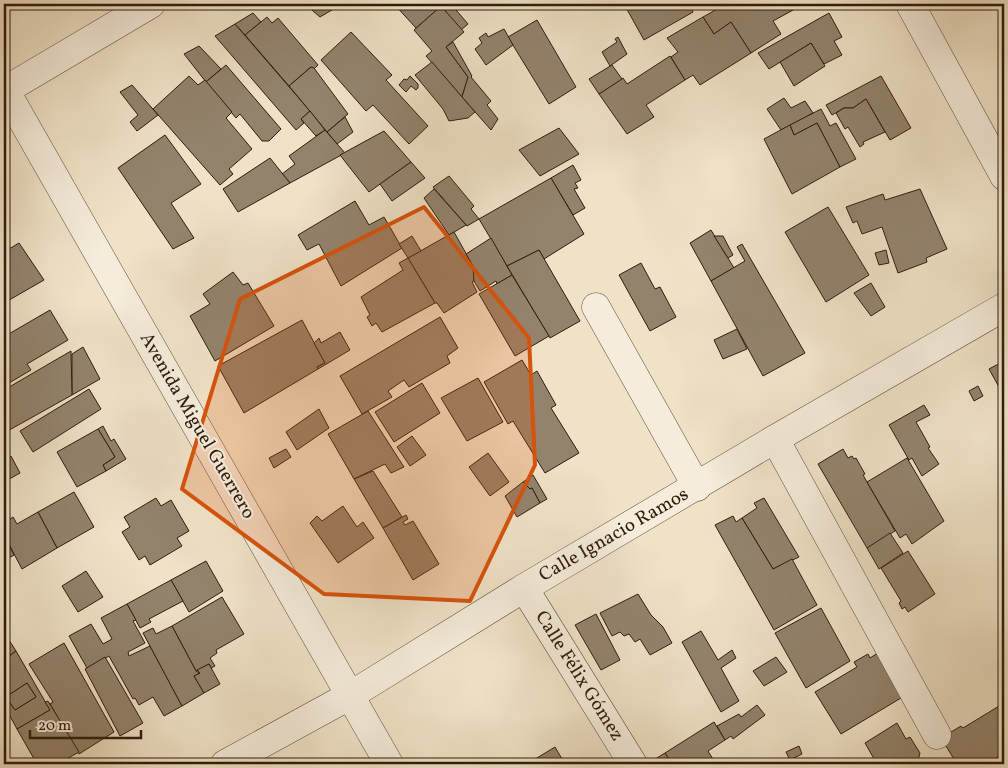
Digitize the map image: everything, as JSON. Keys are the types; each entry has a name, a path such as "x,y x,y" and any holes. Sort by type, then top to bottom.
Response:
{"street":[{"path":"4,90 151,4"},
{"path":"910,4 1004,176"},
{"name":"Avenida Miguel Guerrero","path":"4,90 389,764"},
{"path":"596,307 697,487"},
{"name":"Calle Ignacio Ramos","path":"225,764 351,695 524,588 697,487 775,438 1004,307"},
{"path":"775,438 937,735"},
{"name":"Calle Félix Gómez","path":"524,588 633,764"}],"highlighted area":[{"path":"424,207 529,338 535,465 470,601 324,594 182,489 240,299"}],"building":[{"path":"305,4 342,4 320,17"},
{"path":"394,4 444,4 416,28"},
{"path":"451,4 468,24 461,30 441,6"},
{"path":"624,4 688,4 693,12 644,40"},
{"path":"726,4 804,4 773,21 781,34 751,53 731,22 714,34 703,17"},
{"path":"441,6 464,32 446,47 468,77 462,97 426,56 432,51 414,30"},
{"path":"253,13 261,22 245,35 235,24"},
{"path":"829,13 842,37 834,41 842,55 824,64 811,43 769,69 758,53"},
{"path":"267,17 272,23 278,18 318,65 313,70 311,67 289,86 245,35"},
{"path":"703,17 714,34 731,22 751,53 700,85 693,75 685,80 671,57 678,52 667,38"},
{"path":"537,20 576,87 549,104 508,37"},
{"path":"235,24 310,111 301,119 304,123 296,130 215,36"},
{"path":"504,29 513,45 486,65 475,49 482,43 479,38 486,33 488,37"},
{"path":"351,32 392,75 386,80 428,126 409,144 373,105 366,111 321,60"},
{"path":"618,37 627,54 610,66 602,52 617,42 615,39"},
{"path":"453,42 471,77 491,101 487,105 498,119 491,130 462,97 468,77 446,47"},
{"path":"811,43 825,66 794,86 780,62"},
{"path":"199,46 221,69 206,82 184,54"},
{"path":"670,56 685,80 646,105 654,117 627,134 599,94 623,78 627,84"},
{"path":"432,62 475,112 468,118 449,121 443,109 415,75"},
{"path":"226,65 281,129 269,141 262,141 240,114 236,118 206,82"},
{"path":"612,65 622,79 599,94 589,79"},
{"path":"311,67 314,68 348,114 327,132 289,86"},
{"path":"189,76 198,85 205,80 232,112 226,118 252,149 229,169 233,174 220,185 153,109"},
{"path":"410,76 418,84 418,88 416,90 411,86 406,92 399,85"},
{"path":"881,76 911,128 890,140 866,99 853,108 844,108 832,115 826,105"},
{"path":"132,85 158,115 137,131 130,122 138,115 120,92"},
{"path":"784,98 791,108 805,101 813,113 781,130 767,109"},
{"path":"866,99 885,132 863,142 864,144 860,147 848,127 845,129 836,113 844,108 853,108"},
{"path":"821,109 830,126 836,123 856,159 840,167 817,123 794,135 790,125"},
{"path":"310,111 325,130 316,136 301,119"},
{"path":"345,117 353,132 337,144 327,132"},
{"path":"817,123 840,167 792,194 764,139 790,125 794,135"},
{"path":"559,128 579,154 540,176 519,150"},
{"path":"325,130 345,153 290,183 282,174 295,164 289,156"},
{"path":"384,131 411,162 369,192 340,155"},
{"path":"165,135 201,184 171,203 194,238 173,249 118,168"},
{"path":"270,158 290,183 238,212 223,189"},
{"path":"411,162 425,178 392,201 380,184"},
{"path":"573,165 581,180 575,183 578,188 574,189 585,208 573,215 551,178"},
{"path":"449,176 474,206 471,209 479,219 467,226 433,187"},
{"path":"551,178 584,234 544,259 539,250 507,266 479,219"},
{"path":"434,189 466,225 449,235 424,198"},
{"path":"920,189 947,249 926,258 927,262 898,273 882,227 862,234 857,221 853,223 846,207 883,194 885,200"},
{"path":"355,201 369,225 384,217 402,248 341,286 319,244 307,250 298,235"},
{"path":"828,207 869,275 826,302 785,232"},
{"path":"711,230 734,268 711,281 690,243"},
{"path":"454,232 473,266 474,281 472,282 477,292 444,313 435,303 408,258"},
{"path":"412,236 421,251 408,258 399,244"},
{"path":"714,236 723,236 733,255 728,258"},
{"path":"491,238 512,275 497,284 496,281 480,291 474,281 473,266 466,254"},
{"path":"19,243 44,280 4,303 4,252"},
{"path":"742,244 805,353 763,376 711,281 745,261 737,247"},
{"path":"539,250 580,321 550,338 507,266"},
{"path":"886,250 889,263 879,265 875,253"},
{"path":"408,258 435,303 382,332 376,323 372,326 367,317 370,315 361,297 403,270 399,263"},
{"path":"641,263 655,289 660,287 676,317 650,331 619,275"},
{"path":"233,272 243,285 248,283 274,326 215,361 190,316 210,304 203,294"},
{"path":"512,275 549,336 515,356 479,294"},
{"path":"871,283 885,307 871,316 854,293"},
{"path":"50,310 68,340 27,364 31,370 4,386 4,332 7,335"},
{"path":"440,317 458,348 447,356 450,363 409,387 404,380 388,391 392,397 362,414 340,376"},
{"path":"302,320 325,363 244,413 218,366"},
{"path":"737,329 747,349 723,359 714,340"},
{"path":"340,332 350,350 318,369 317,367 325,363 314,343 319,338 321,343"},
{"path":"83,347 100,379 72,395 72,354"},
{"path":"71,351 72,395 4,433 4,390"},
{"path":"522,360 531,375 537,371 556,405 551,408 579,453 545,473 513,421 508,424 484,382"},
{"path":"1004,361 1004,396 989,369"},
{"path":"478,378 503,422 467,441 441,398"},
{"path":"422,383 440,413 394,442 375,412"},
{"path":"978,386 983,396 974,401 969,391"},
{"path":"89,389 101,409 33,452 20,431"},
{"path":"924,405 930,415 916,422 930,447 928,448 939,464 922,476 912,458 909,460 889,425"},
{"path":"319,409 329,428 297,450 286,432"},
{"path":"368,411 404,467 391,473 385,464 354,479 328,434"},
{"path":"103,426 111,441 114,439 126,459 106,471 103,465 115,457 98,429"},
{"path":"98,429 115,457 103,465 106,471 77,487 57,452"},
{"path":"412,436 426,455 410,466 397,447"},
{"path":"286,449 291,457 274,468 269,458"},
{"path":"843,449 848,458 852,456 854,459 856,458 865,474 863,475 895,531 867,548 818,464"},
{"path":"488,453 509,482 490,496 469,467"},
{"path":"11,456 20,473 4,482 4,460"},
{"path":"907,458 944,521 912,544 906,534 900,538 867,482"},
{"path":"373,471 402,517 383,528 354,479"},
{"path":"533,475 547,499 540,503 532,488 530,489 523,482"},
{"path":"523,482 530,489 532,488 540,503 517,517 505,496"},
{"path":"74,492 94,527 57,548 38,512"},
{"path":"156,498 161,506 171,500 189,531 177,538 182,546 150,565 145,556 139,560 122,532 130,527 124,517"},
{"path":"764,498 799,557 773,569 742,518 757,508 754,503"},
{"path":"343,506 357,527 363,522 374,538 338,563 310,523 317,516 322,521"},
{"path":"38,512 57,548 22,569 4,535 4,523 13,517 17,524"},
{"path":"406,515 408,519 403,522 405,525 413,521 439,564 413,580 383,528"},
{"path":"733,516 736,522 742,518 773,569 792,559 817,605 774,630 715,525"},
{"path":"890,533 903,553 879,569 867,548"},
{"path":"4,535 14,555 4,561"},
{"path":"908,551 935,594 908,612 905,607 902,609 899,603 901,601 881,568"},
{"path":"206,561 223,591 189,612 171,580"},
{"path":"86,571 103,597 78,612 62,586"},
{"path":"171,580 183,601 149,619 151,622 140,628 127,604"},
{"path":"638,594 651,615 663,627 672,643 650,655 640,639 635,642 629,634 624,636 620,632 612,636 600,613"},
{"path":"222,597 244,634 216,650 217,653 210,658 215,666 211,668 209,664 196,671 172,626"},
{"path":"127,604 136,620 133,621 145,643 128,652 129,656 150,646 182,706 164,716 153,697 139,705 135,698 133,699 109,656 87,668 69,636 91,624 103,644 112,639 101,618"},
{"path":"821,608 850,661 806,688 775,633"},
{"path":"596,614 620,660 601,670 575,625"},
{"path":"172,626 196,671 200,673 194,676 204,693 182,706 143,633 153,628 156,634"},
{"path":"701,631 718,660 732,650 736,658 721,668 739,701 721,712 682,642"},
{"path":"7,637 16,651 4,660 4,639"},
{"path":"64,643 114,732 79,754 50,704 53,702 29,664"},
{"path":"16,651 50,710 17,729 4,705 4,660","holes":["27,683 36,697 15,710 6,697"]},
{"path":"881,651 906,695 841,734 815,692 857,667 854,662 868,654 870,658"},
{"path":"105,657 143,723 120,736 85,669"},
{"path":"776,657 787,672 764,686 753,671"},
{"path":"209,664 220,684 204,693 194,676 200,673 197,670"},
{"path":"27,683 36,697 15,710 6,697"},
{"path":"48,701 79,752 65,760 75,764 37,764 17,729 50,710 45,702"},
{"path":"1004,703 1004,753 987,764 957,764 941,738 961,726 963,728"},
{"path":"757,705 765,715 733,739 731,736 725,740 717,726 739,714 741,717"},
{"path":"714,722 725,740 708,751 716,764 672,764 665,753"},
{"path":"897,723 906,739 910,737 920,753 918,761 915,764 877,764 865,743"},
{"path":"799,746 802,754 790,760 786,752"},
{"path":"555,747 565,764 527,764"},
{"path":"665,753 670,761 666,764 654,764 652,761"}]}
